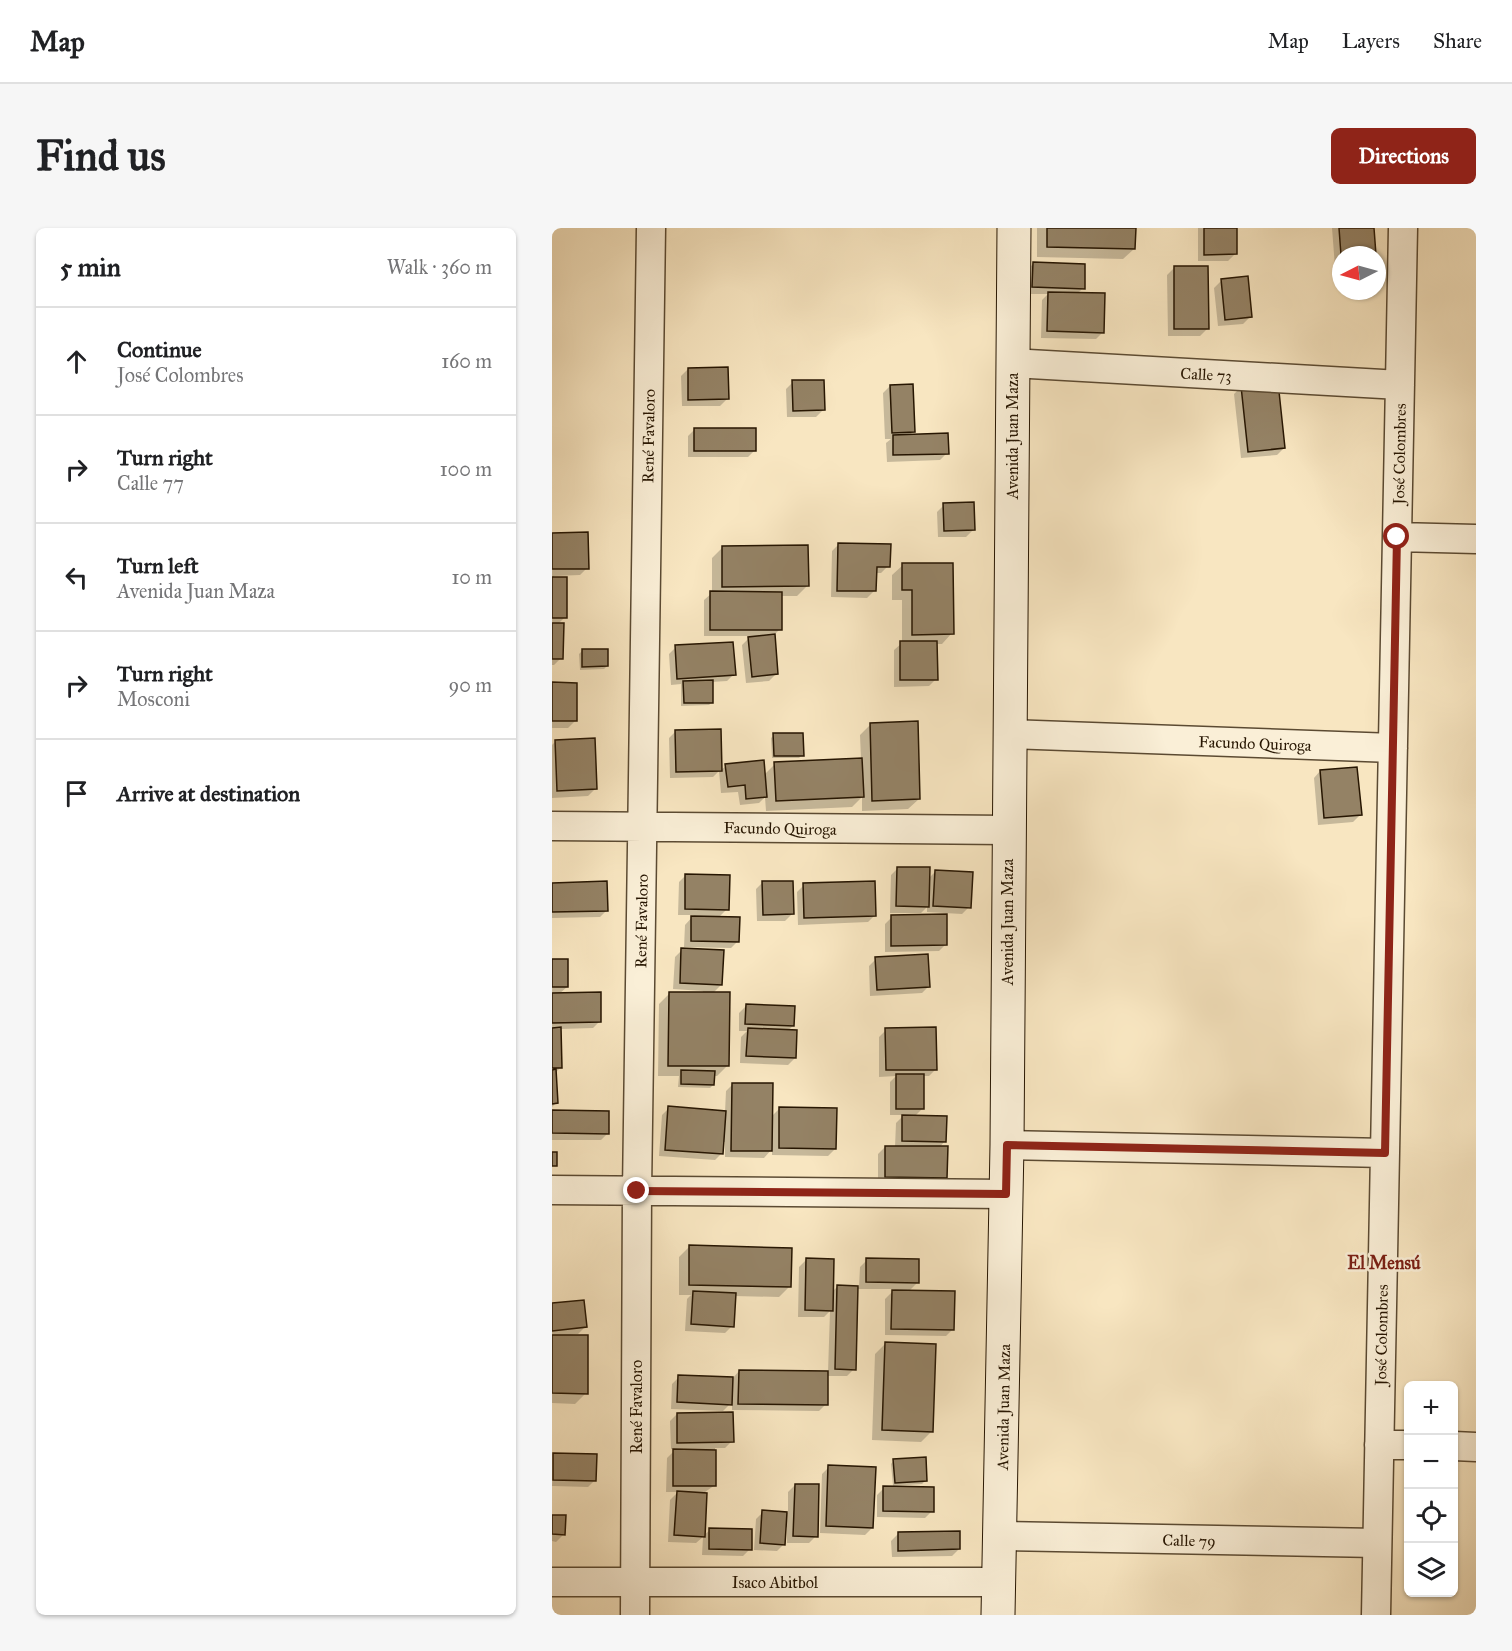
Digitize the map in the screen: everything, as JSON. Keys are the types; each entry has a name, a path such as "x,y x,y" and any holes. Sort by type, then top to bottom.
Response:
{"main road":[{"name":"Avenida Juan Maza","path":"998,1615 1007,1145 1007,830 1014,228"}],"street":[{"name":"René Favaloro","path":"634,1615 637,1191 651,228"},
{"name":"José Colombres","path":"1376,1615 1403,228"},
{"name":"Calle 73","path":"1012,363 1400,385"},
{"path":"1397,537 1476,539"},
{"name":"Facundo Quiroga","path":"1009,734 1393,748"},
{"name":"Facundo Quiroga","path":"552,826 1007,830"},
{"path":"1007,1145 1385,1153"},
{"path":"552,1190 1006,1194"},
{"path":"1379,1444 1404,1445"},
{"path":"1458,1446 1476,1446"},
{"name":"Calle 79","path":"1001,1536 1377,1543"},
{"name":"Isaco Abitbol","path":"552,1582 999,1582"}],"building":[{"path":"1047,228 1136,228 1135,249 1047,247"},
{"path":"1204,228 1237,228 1237,254 1204,255"},
{"path":"1339,228 1374,228 1375,246 1340,246"},
{"path":"1033,262 1085,264 1085,289 1032,287"},
{"path":"1174,266 1208,266 1209,329 1174,329"},
{"path":"1248,276 1252,317 1225,320 1221,279"},
{"path":"1048,292 1105,293 1104,333 1047,331"},
{"path":"728,367 729,399 688,400 688,368"},
{"path":"792,380 824,380 825,410 793,411"},
{"path":"1278,382 1285,448 1248,452 1241,386"},
{"path":"913,384 915,432 892,433 890,385"},
{"path":"694,428 756,428 756,451 694,451"},
{"path":"948,433 949,454 893,455 893,435"},
{"path":"974,502 975,530 944,531 943,503"},
{"path":"588,532 589,569 552,569 552,533"},
{"path":"838,543 891,544 890,567 877,567 876,591 837,591"},
{"path":"808,545 809,586 722,587 722,546"},
{"path":"902,563 953,563 954,634 912,635 912,590 902,590"},
{"path":"552,577 567,577 567,618 552,618"},
{"path":"710,591 782,592 782,630 710,630"},
{"path":"552,623 564,623 563,659 552,659"},
{"path":"775,634 778,674 752,677 748,637"},
{"path":"900,641 937,641 938,680 900,680"},
{"path":"733,642 736,675 677,679 675,645"},
{"path":"582,649 608,649 608,666 582,667"},
{"path":"713,680 713,703 684,703 683,681"},
{"path":"552,682 577,683 577,721 552,721"},
{"path":"918,721 920,799 872,801 870,723"},
{"path":"721,729 722,771 676,772 675,730"},
{"path":"773,733 803,733 804,756 774,756"},
{"path":"595,738 597,789 557,791 555,740"},
{"path":"862,758 864,797 776,801 774,762"},
{"path":"764,760 767,797 746,799 745,785 728,787 725,764"},
{"path":"1357,767 1362,815 1324,818 1320,770"},
{"path":"897,867 930,867 929,907 896,906"},
{"path":"935,870 973,872 971,908 933,906"},
{"path":"685,874 730,875 729,910 685,909"},
{"path":"607,881 608,911 552,912 552,883"},
{"path":"762,881 793,881 794,914 763,915"},
{"path":"875,881 876,916 804,918 803,883"},
{"path":"947,914 947,945 891,946 891,915"},
{"path":"691,916 740,917 739,942 691,941"},
{"path":"681,948 724,950 722,985 680,983"},
{"path":"928,954 930,987 877,990 875,957"},
{"path":"552,959 568,959 568,987 552,987"},
{"path":"601,992 601,1022 552,1023 552,993"},
{"path":"669,992 730,992 729,1066 668,1066"},
{"path":"746,1004 795,1006 794,1026 745,1024"},
{"path":"561,1027 562,1068 552,1068 552,1028"},
{"path":"936,1027 937,1070 886,1070 885,1028"},
{"path":"748,1028 797,1030 796,1058 746,1056"},
{"path":"556,1069 558,1103 552,1104 552,1070"},
{"path":"681,1070 715,1071 714,1085 681,1084"},
{"path":"896,1074 924,1074 924,1109 896,1109"},
{"path":"732,1083 773,1083 772,1151 731,1151"},
{"path":"668,1106 726,1111 723,1154 665,1150"},
{"path":"779,1107 837,1108 836,1149 779,1148"},
{"path":"552,1110 609,1111 609,1134 552,1133"},
{"path":"902,1115 947,1116 946,1142 902,1141"},
{"path":"885,1146 948,1146 947,1178 885,1177"},
{"path":"552,1152 557,1152 557,1166 552,1166"},
{"path":"689,1245 792,1248 791,1287 689,1285"},
{"path":"806,1258 834,1259 833,1311 805,1310"},
{"path":"866,1258 919,1259 919,1283 866,1282"},
{"path":"837,1285 858,1286 856,1370 835,1369"},
{"path":"892,1290 955,1291 954,1330 891,1329"},
{"path":"693,1291 736,1293 734,1327 691,1324"},
{"path":"584,1300 587,1327 552,1331 552,1303"},
{"path":"552,1335 588,1335 588,1394 552,1393"},
{"path":"885,1342 936,1344 933,1432 882,1430"},
{"path":"739,1370 828,1371 828,1405 738,1404"},
{"path":"678,1375 733,1377 732,1405 677,1402"},
{"path":"733,1412 734,1442 677,1443 677,1413"},
{"path":"673,1449 716,1450 716,1486 673,1486"},
{"path":"553,1453 597,1454 596,1481 553,1480"},
{"path":"926,1457 927,1481 895,1483 893,1459"},
{"path":"828,1465 876,1467 873,1528 826,1526"},
{"path":"795,1484 819,1484 818,1537 793,1536"},
{"path":"883,1486 934,1487 934,1512 883,1511"},
{"path":"677,1491 707,1493 705,1537 674,1535"},
{"path":"762,1510 787,1512 785,1545 760,1543"},
{"path":"552,1515 566,1515 565,1535 552,1534"},
{"path":"709,1528 752,1529 752,1550 709,1549"},
{"path":"960,1531 960,1549 898,1551 898,1532"}],"district":[{"name":"El Mensú","path":"1384,1263"}],"route":[{"path":"637,1191 1006,1194 1007,1145 1385,1153 1397,537"}]}
